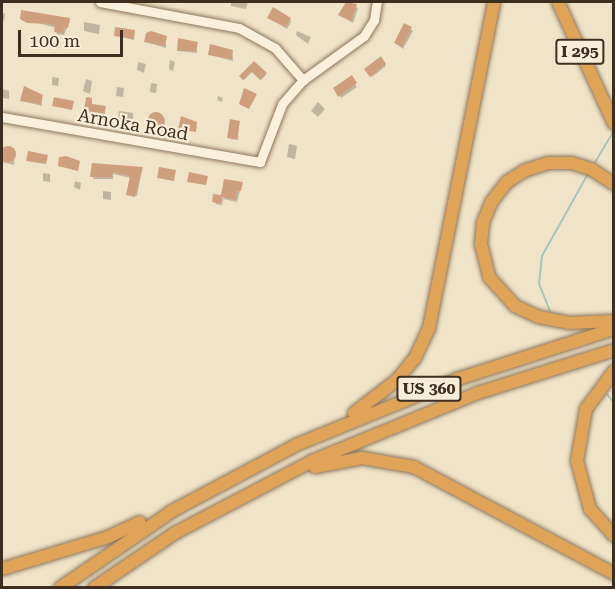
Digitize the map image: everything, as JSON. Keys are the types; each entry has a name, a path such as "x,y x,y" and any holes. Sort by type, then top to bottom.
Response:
{"highway":[{"path":"251,467 372,402 406,371 423,344 434,311 494,2"},
{"name":"I 295","path":"558,2 614,124"},
{"path":"611,182 582,165 560,162 524,171 499,191 483,222 484,264 501,293 528,312 569,323 614,321"},
{"name":"US 360","path":"60,588 137,532 251,467 423,392 614,329"},
{"name":"US 360","path":"94,588 176,533 266,484 441,407 614,350"},
{"path":"614,371 586,409 577,461 590,509 614,536"},
{"path":"176,533 316,467 348,459 377,459 431,474 614,574"},
{"path":"2,568 108,537 219,484"}],"street":[{"path":"100,2 245,30 275,48 303,80 364,36 374,20 377,2"},
{"name":"Arnoka Road","path":"2,117 260,162 275,117 303,80"}],"building":[{"path":"346,2 357,4 351,21 338,15"},
{"path":"273,7 291,18 285,27 267,18"},
{"path":"21,10 70,18 68,28 64,27 63,33 54,32 55,26 50,24 27,23 20,19"},
{"path":"404,23 412,27 402,47 394,43"},
{"path":"115,27 135,30 134,39 114,36"},
{"path":"151,31 167,36 165,46 144,42 146,33"},
{"path":"178,38 198,42 196,51 177,51"},
{"path":"210,44 233,50 232,59 208,55"},
{"path":"381,56 386,64 370,77 364,69"},
{"path":"254,61 267,73 260,80 251,71 243,80 239,76"},
{"path":"352,75 357,83 338,97 333,88"},
{"path":"24,86 43,95 41,104 20,101"},
{"path":"244,88 257,94 249,109 239,104"},
{"path":"54,97 74,101 72,110 52,106"},
{"path":"86,97 92,98 92,104 106,106 104,116 84,112"},
{"path":"156,112 164,120 156,128 148,120"},
{"path":"181,116 197,122 196,132 178,129"},
{"path":"230,119 240,121 237,139 227,138"},
{"path":"8,146 16,154 8,162 0,154"},
{"path":"28,151 48,155 46,164 26,161"},
{"path":"66,156 80,161 78,171 58,166 59,157"},
{"path":"92,163 143,167 135,197 126,195 130,176 113,172 112,177 90,177"},
{"path":"159,167 176,170 174,181 157,178"},
{"path":"189,172 208,176 206,185 187,182"},
{"path":"224,179 243,182 241,191 237,191 236,200 222,197 221,204 212,202 213,194 221,195"}],"waterway":[{"path":"594,164 614,131"},
{"path":"550,311 539,284 542,256 589,172"},
{"path":"607,394 614,403"}]}
